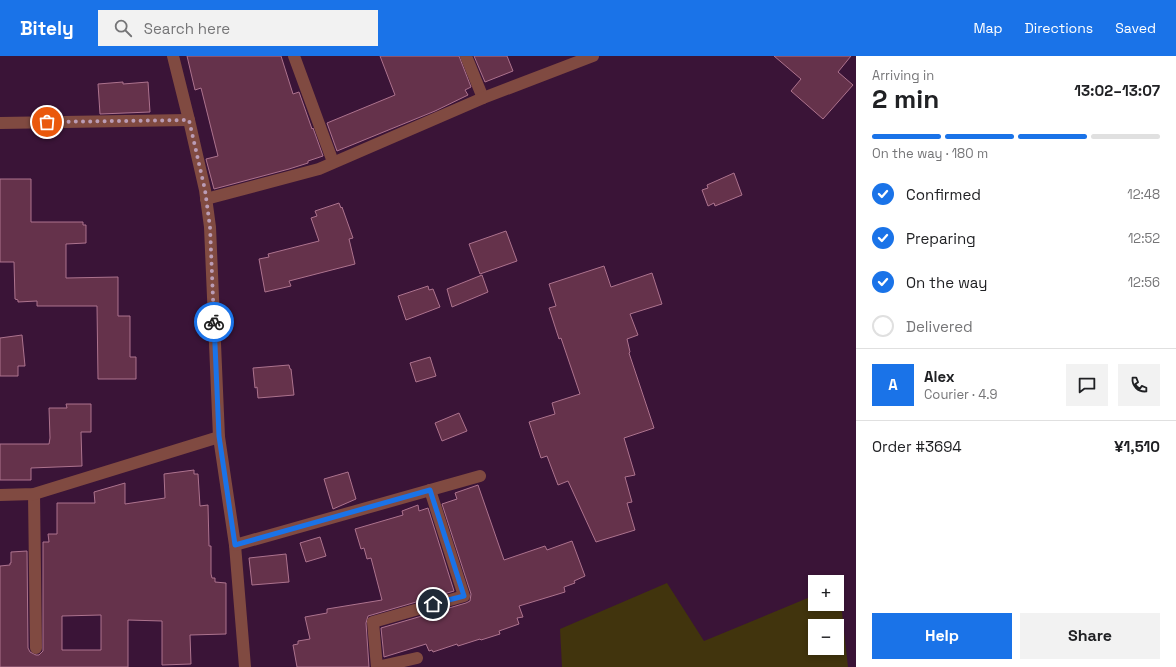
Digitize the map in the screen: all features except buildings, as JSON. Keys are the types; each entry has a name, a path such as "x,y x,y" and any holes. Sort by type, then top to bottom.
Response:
{"street":[{"path":"173,56 189,120 206,199 210,227 219,436 235,545 245,667"},
{"path":"294,56 334,162"},
{"path":"466,56 483,98"},
{"path":"206,199 319,169 483,98 593,56"},
{"path":"0,123 189,120"},
{"path":"0,495 34,494 219,436"},
{"path":"235,545 480,476"},
{"path":"417,658 377,667 373,622 464,596 430,490"},
{"path":"34,494 36,648"}],"shaded area":[{"path":"667,583 704,641 808,598 808,611 842,611 843,619 808,619 808,655 844,655 844,631 848,667 562,667 560,629"}],"way so far":[{"path":"47,122 189,120 205,190 210,227 214,322"}],"route":[{"path":"214,322 219,436 235,545 430,490 464,596 433,604"}]}
